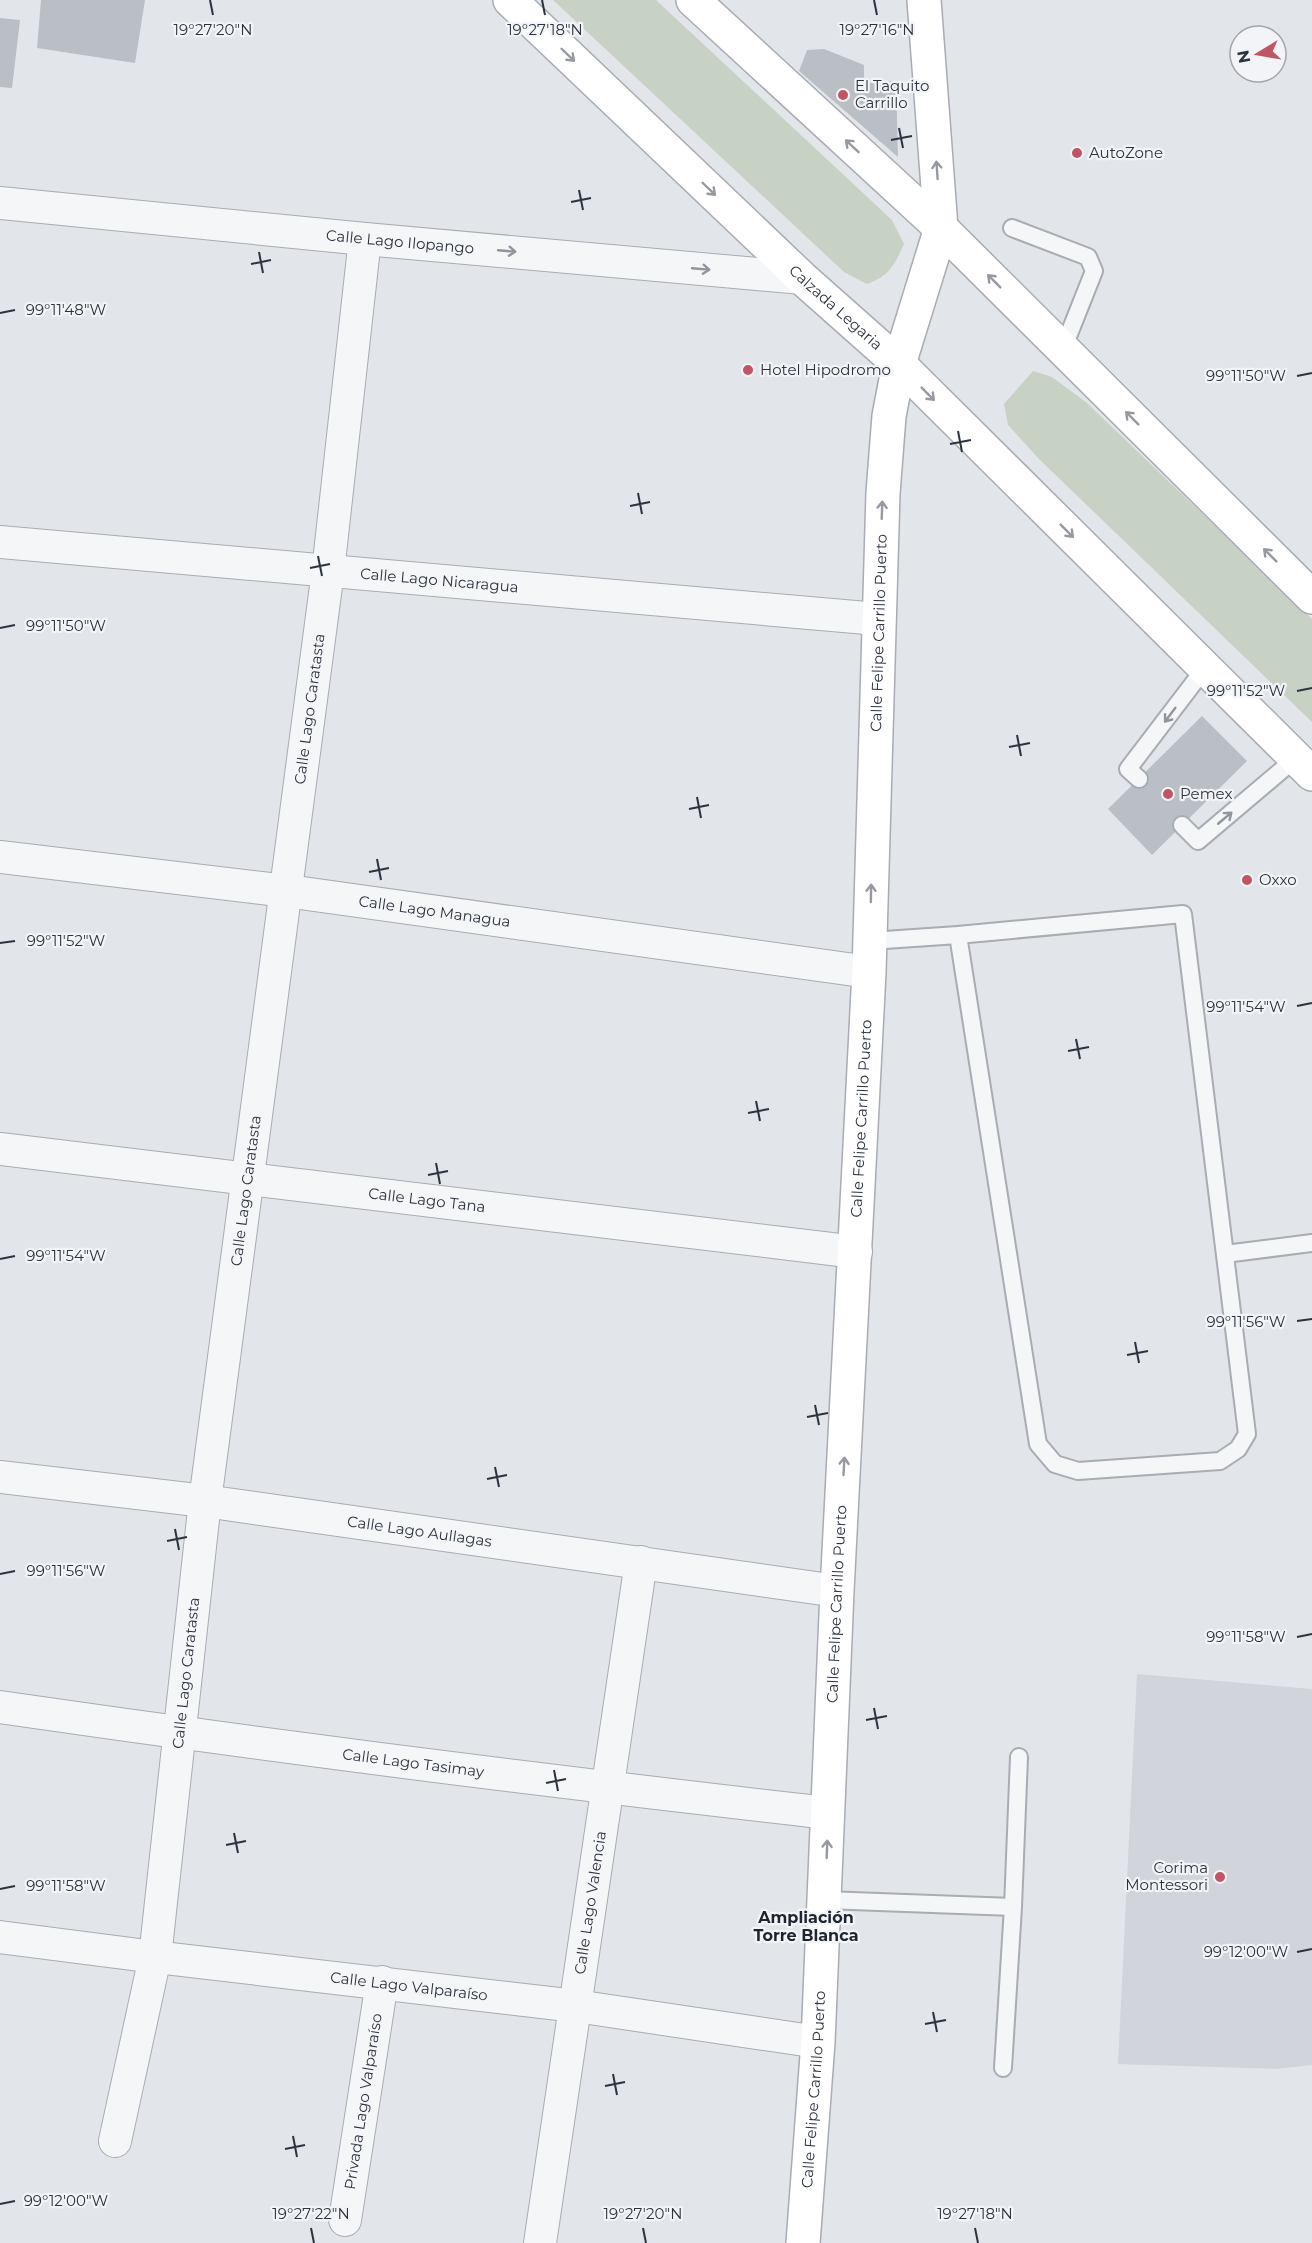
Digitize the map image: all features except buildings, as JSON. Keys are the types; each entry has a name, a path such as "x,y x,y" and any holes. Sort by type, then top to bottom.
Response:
{"street":[{"name":"Calzada Legaria","path":"510,0 802,278 899,364 1304,766"},
{"path":"693,0 941,228 1312,597"},
{"name":"Calle Felipe Carrillo Puerto","path":"803,2243 818,2042 837,1591 870,956 883,493 889,416 899,364 941,228 924,0"},
{"name":"Calle Lago Ilopango","path":"0,203 365,239 802,278"},
{"name":"Calle Lago Caratasta","path":"115,2141 155,1957 205,1501 328,571 365,239"},
{"name":"Calle Lago Nicaragua","path":"0,542 878,619"},
{"name":"Calle Lago Managua","path":"0,857 870,956"},
{"name":"Calle Lago Tana","path":"0,1149 856,1252"},
{"name":"Calle Lago Aullagas","path":"0,1477 205,1501 837,1591"},
{"name":"Calle Lago Valencia","path":"540,2243 641,1563"},
{"name":"Calle Lago Tasimay","path":"0,1707 180,1733 609,1788 828,1813"},
{"name":"Calle Lago Valparaíso","path":"0,1936 155,1957 576,2006 818,2042"},
{"name":"Privada Lago Valparaíso","path":"345,2220 382,1982"}],"lane":[{"path":"1012,228 1088,257 1094,271 1063,350"},
{"path":"1138,779 1128,769 1205,668"},
{"path":"1182,825 1198,841 1304,766"},
{"path":"870,956 958,935 1183,914 1247,1434 1238,1449 1220,1461 1077,1471 1055,1464 1038,1444 958,935"},
{"path":"1225,1254 1312,1243"},
{"path":"1003,2068 1019,1757"},
{"path":"825,1900 1013,1907"}],"shaded area":[{"name":"Corima Montessori","path":"1137,1674 1312,1689 1312,2065 1276,2069 1118,2064"}],"green space":[{"path":"553,0 656,0 892,220 904,244 886,274 867,284 844,272"},
{"path":"1033,371 1052,377 1087,403 1312,619 1312,722 1039,459 1008,425 1004,404"}],"place":[{"name":"El Taquito Carrillo","path":"843,95"},
{"name":"AutoZone","path":"1077,153"},
{"name":"Hotel Hipodromo","path":"748,370"},
{"name":"Pemex","path":"1168,794"},
{"name":"Oxxo","path":"1247,880"},
{"name":"Corima Montessori","path":"1220,1877"}],"district":[{"name":"Ampliación Torre Blanca","path":"806,1926"}]}
